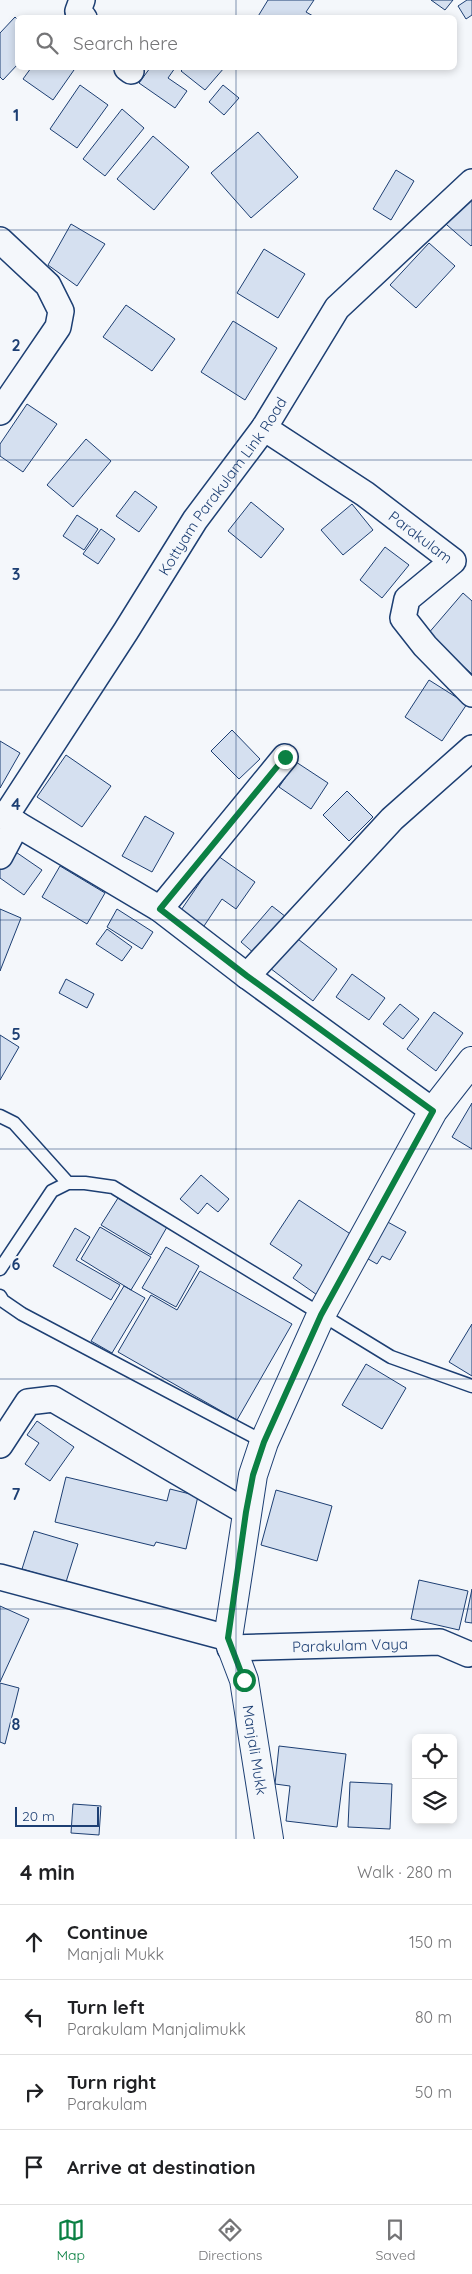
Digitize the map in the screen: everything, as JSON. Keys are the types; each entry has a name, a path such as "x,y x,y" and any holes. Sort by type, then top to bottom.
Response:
{"street":[{"path":"81,15 78,11 82,0"},
{"name":"Kottyam Parakulam Link Road","path":"0,856 7,819 195,520 264,428 337,308 472,182"},
{"path":"0,240 48,285 62,311 58,327 0,412"},
{"name":"Parakulam","path":"264,428 365,494 462,567 407,599 403,618 425,646 472,694"},
{"path":"247,976 392,819 472,748"},
{"path":"160,909 285,757"},
{"path":"7,819 160,909 247,976 433,1111"},
{"path":"229,1643 246,1512 253,1475 264,1442 321,1315 433,1111 472,1061"},
{"path":"0,1445 28,1402 54,1399 246,1512"},
{"name":"Parakulam Vaya","path":"0,1577 229,1643 440,1642 468,1654"},
{"name":"Manjali Mukk","path":"229,1643 244,1680 269,1839"}],"lane":[{"path":"0,1116 14,1123 68,1183"},
{"path":"0,1269 52,1191 68,1183 113,1186 391,1357 472,1386"},
{"path":"0,1296 22,1314 264,1442"}],"building":[{"path":"268,0 314,0 306,12 311,15 259,15"},
{"path":"431,0 453,0 445,10"},
{"path":"467,0 472,0 472,15 466,19 458,6"},
{"path":"15,17 15,67 3,80 0,77 0,33"},
{"path":"30,70 74,70 53,100 23,79"},
{"path":"149,70 174,70 168,78 187,91 175,108 139,83"},
{"path":"182,70 222,70 205,90"},
{"path":"80,85 108,105 77,148 50,129"},
{"path":"223,85 239,98 224,115 209,102"},
{"path":"122,109 144,128 105,176 83,159"},
{"path":"258,132 298,177 251,218 211,173"},
{"path":"153,136 189,167 154,210 117,179"},
{"path":"396,170 414,181 391,220 373,209"},
{"path":"472,181 472,245 471,246 439,218"},
{"path":"71,224 105,244 77,286 48,265"},
{"path":"429,243 455,266 416,308 390,285"},
{"path":"264,249 305,274 278,318 237,293"},
{"path":"126,305 175,339 152,371 103,337"},
{"path":"233,321 277,348 245,400 201,372"},
{"path":"27,404 57,424 23,472 0,456 0,444"},
{"path":"86,439 111,461 73,507 47,485"},
{"path":"135,491 157,507 139,532 116,516"},
{"path":"251,502 284,529 261,558 228,531"},
{"path":"352,504 373,530 343,555 321,530"},
{"path":"77,515 98,529 84,550 63,536"},
{"path":"101,529 115,539 98,564 83,554"},
{"path":"385,547 409,565 382,598 360,580"},
{"path":"463,593 472,601 472,674 427,635"},
{"path":"429,680 467,704 442,741 405,717"},
{"path":"232,730 260,759 239,779 211,751"},
{"path":"0,741 20,753 0,788"},
{"path":"66,755 111,786 82,827 37,797"},
{"path":"296,762 328,783 311,809 279,787"},
{"path":"347,791 373,817 349,841 323,815"},
{"path":"145,816 174,833 152,872 122,856"},
{"path":"10,848 42,870 24,895 0,878 0,863"},
{"path":"218,856 255,882 236,909 222,899 198,935 175,919"},
{"path":"60,866 105,893 87,924 42,897"},
{"path":"272,906 286,917 255,954 241,942"},
{"path":"0,909 21,918 0,971"},
{"path":"117,909 153,932 142,949 107,927"},
{"path":"107,929 132,947 122,961 96,944"},
{"path":"290,933 337,969 313,1001 266,965"},
{"path":"352,974 385,998 369,1020 336,997"},
{"path":"66,979 94,994 87,1008 59,993"},
{"path":"400,1004 419,1019 403,1039 383,1024"},
{"path":"434,1012 463,1033 436,1071 407,1049"},
{"path":"0,1035 19,1047 0,1080"},
{"path":"472,1103 472,1149 452,1137"},
{"path":"201,1175 229,1199 218,1212 207,1203 198,1214 180,1199"},
{"path":"118,1198 167,1227 151,1255 101,1225"},
{"path":"299,1200 358,1239 320,1297 293,1278 302,1265 270,1244"},
{"path":"384,1220 406,1232 390,1260 382,1256 377,1264 363,1256"},
{"path":"100,1227 151,1257 131,1290 81,1259"},
{"path":"75,1228 90,1237 76,1260 120,1285 111,1300 53,1266"},
{"path":"166,1247 199,1266 176,1307 142,1288"},
{"path":"200,1271 292,1324 237,1420 118,1352 151,1295 177,1310"},
{"path":"124,1286 145,1298 112,1353 91,1341"},
{"path":"472,1324 472,1376 449,1362"},
{"path":"366,1364 406,1388 382,1429 342,1405"},
{"path":"37,1421 74,1447 50,1481 25,1464 39,1443 27,1435"},
{"path":"66,1477 167,1501 170,1489 198,1496 186,1549 156,1542 154,1546 55,1522"},
{"path":"276,1490 332,1506 317,1561 261,1545"},
{"path":"34,1531 78,1544 66,1582 22,1569"},
{"path":"419,1580 468,1591 459,1630 411,1619"},
{"path":"472,1589 472,1623 465,1622"},
{"path":"0,1606 29,1619 0,1682"},
{"path":"0,1683 19,1688 5,1744 0,1742"},
{"path":"279,1746 346,1754 337,1827 286,1821 290,1786 275,1784"},
{"path":"350,1782 392,1784 390,1829 348,1827"},
{"path":"73,1804 101,1806 99,1835 71,1833"}],"route":[{"path":"244,1680 230,1648 228,1638 253,1475 264,1442 321,1315 433,1111 247,976 160,909 285,757"}]}
